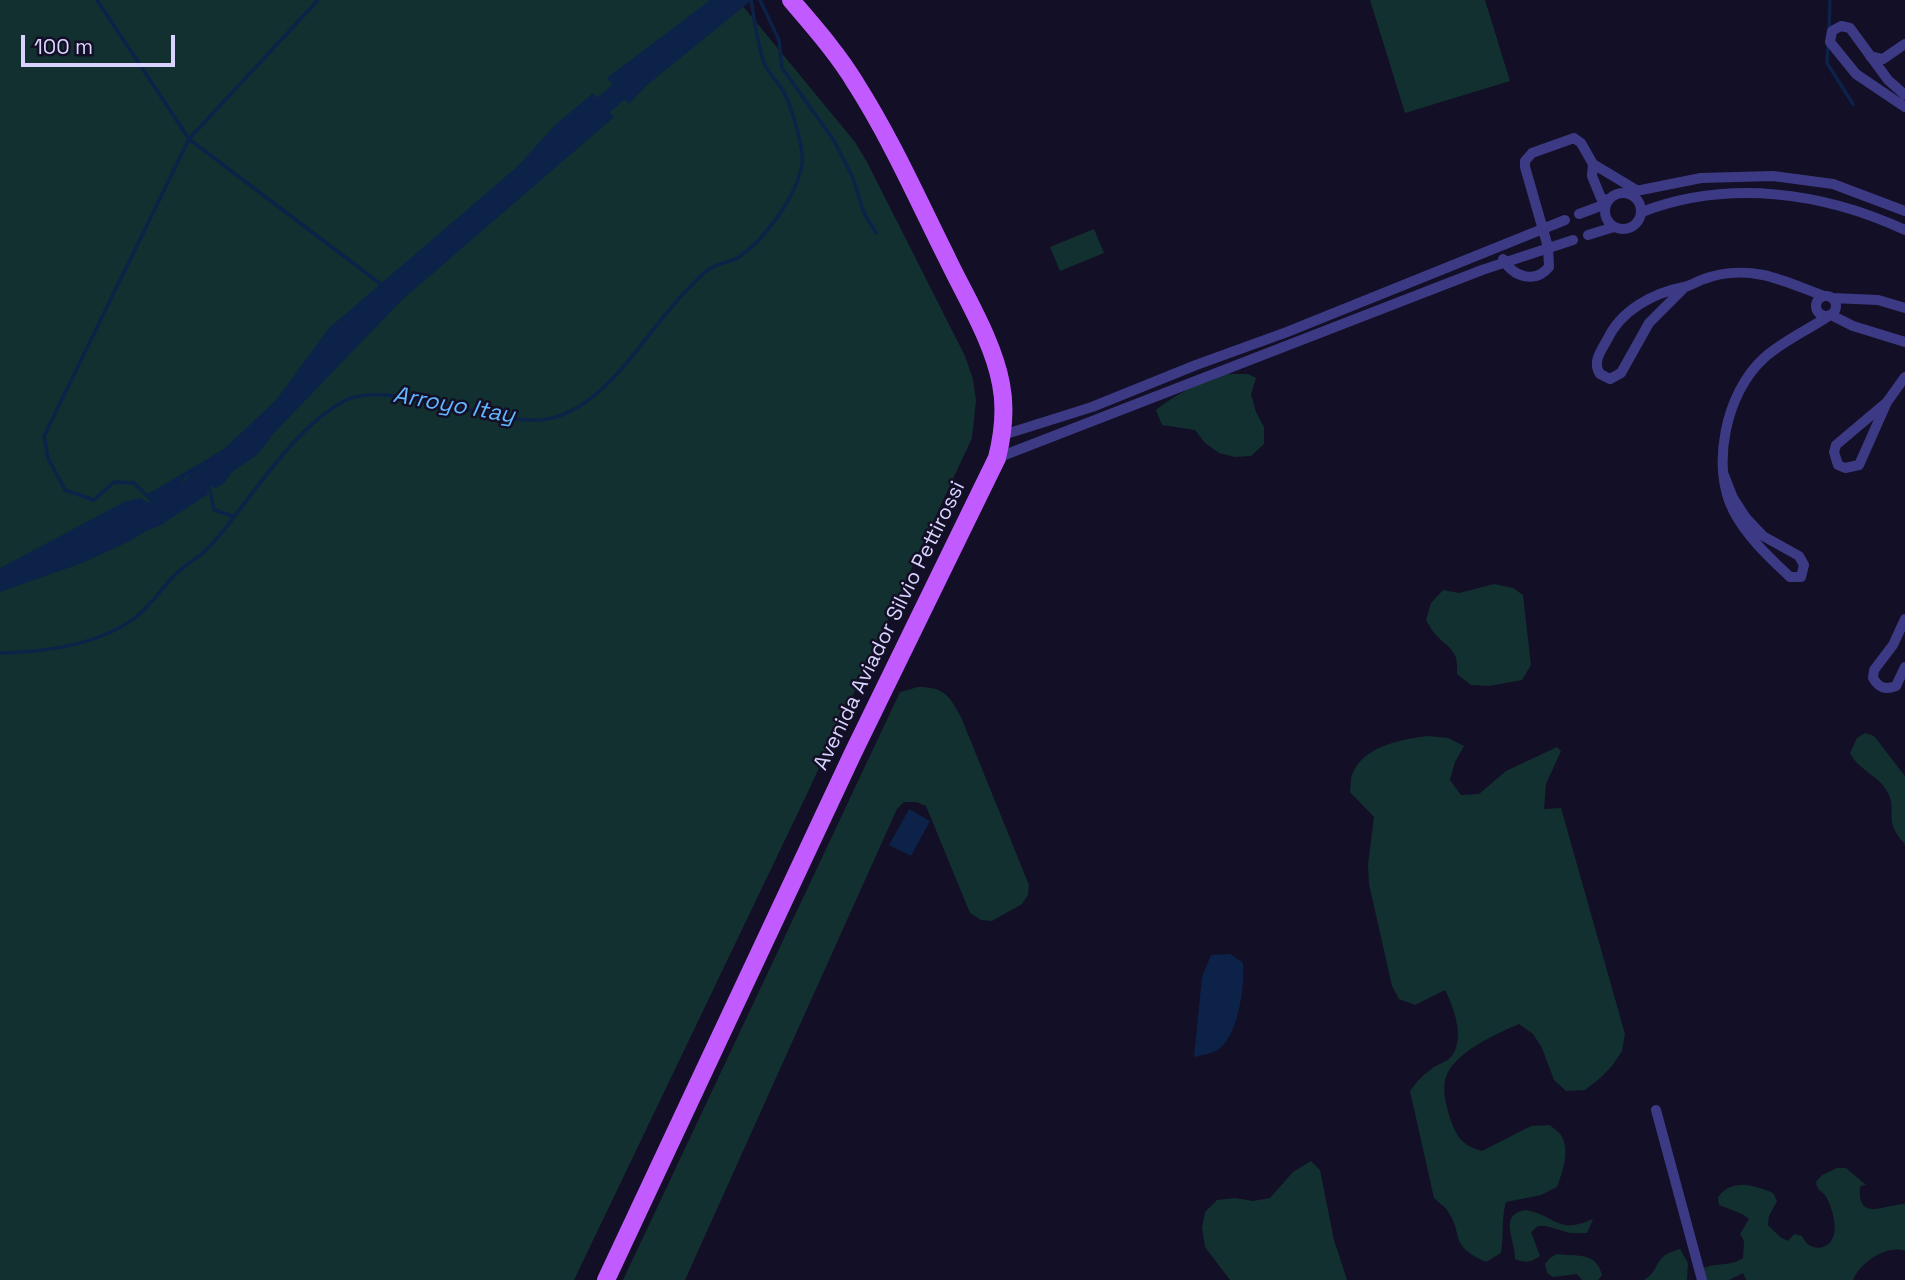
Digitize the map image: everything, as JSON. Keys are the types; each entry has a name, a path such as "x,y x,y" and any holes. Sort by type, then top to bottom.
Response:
{"main road":[{"name":"Avenida Aviador Silvio Pettirossi","path":"606,1280 853,753 998,458 1003,435 1001,384 990,349 957,280 883,130 856,83 791,0"}],"street":[{"path":"1905,95 1888,80 1850,28 1841,26 1832,31 1830,43 1856,74 1905,107"},
{"path":"1870,57 1883,59 1905,44"},
{"path":"1497,247 1510,269 1534,278 1543,275 1549,267 1548,247 1525,167 1527,157 1570,137 1581,143 1593,164 1633,192 1640,202 1642,212"},
{"path":"1593,164 1592,176 1601,198 1607,202"},
{"path":"1579,214 1607,202 1617,194 1701,178 1773,176 1833,184 1905,211"},
{"path":"1588,235 1614,227 1625,229 1634,226 1642,212 1667,203 1703,196 1772,194 1830,203 1905,230"},
{"path":"1607,202 1607,219 1614,227"},
{"path":"1003,435 1092,407 1333,314 1565,220"},
{"path":"998,458 1504,262 1573,240"},
{"path":"1685,287 1649,323 1621,373 1611,379 1600,374 1596,369 1598,357 1619,320 1631,309 1660,294 1706,278 1735,272 1763,275 1828,297 1878,300 1905,308"},
{"path":"1792,285 1822,312 1853,326 1905,342"},
{"path":"1724,475 1733,498 1746,518 1763,536 1799,556 1804,565 1801,577 1790,577 1749,536 1733,512 1723,483 1724,442 1727,422 1746,378 1763,359 1809,329 1822,312 1836,305 1828,297"},
{"path":"1822,312 1817,300 1828,297"},
{"path":"1333,314 1338,326"},
{"path":"1887,402 1836,445 1834,452 1838,465 1853,468 1859,465 1887,402 1905,377"},
{"path":"1905,619 1892,645 1874,670 1873,678 1881,688 1888,689 1896,686 1905,667"},
{"path":"1656,1110 1702,1280"}],"green space":[{"path":"0,0 738,0 855,142 965,356 973,379 976,400 972,438 806,796 574,1280 0,1280"},
{"path":"1370,0 1485,0 1510,81 1405,113"},
{"path":"1094,229 1104,253 1060,271 1050,247"},
{"path":"1228,374 1248,374 1256,378 1251,394 1264,427 1264,444 1251,456 1235,457 1219,453 1205,443 1195,430 1162,425 1156,410 1190,388"},
{"path":"1494,584 1513,588 1523,595 1531,665 1522,680 1489,686 1471,685 1457,674 1455,655 1426,620 1431,603 1443,590 1459,593"},
{"path":"918,687 945,694 961,717 1029,885 1028,895 1022,904 992,921 981,920 970,913 926,806 916,802 904,802 897,809 685,1280 623,1280 900,692"},
{"path":"1865,733 1874,736 1905,776 1905,844 1892,823 1892,806 1888,793 1850,753 1857,738"},
{"path":"1428,736 1448,738 1464,746 1455,762 1450,780 1461,795 1479,794 1506,771 1557,747 1561,751 1546,784 1544,809 1561,808 1625,1034 1622,1051 1612,1066 1585,1090 1566,1091 1554,1080 1542,1048 1533,1034 1519,1024 1469,1050 1447,1074 1444,1091 1450,1118 1458,1136 1470,1146 1482,1151 1531,1126 1550,1125 1560,1133 1564,1143 1564,1162 1557,1187 1541,1195 1506,1202 1501,1253 1486,1262 1474,1256 1461,1244 1447,1210 1434,1198 1410,1091 1424,1075 1449,1059 1454,1052 1458,1034 1455,1015 1445,990 1415,1005 1399,999 1392,986 1369,884 1368,865 1374,817 1350,792 1352,775 1365,757 1396,742"},
{"path":"1311,1161 1320,1170 1334,1240 1347,1280 1230,1280 1205,1247 1202,1228 1205,1212 1217,1200 1235,1198 1253,1201 1270,1198 1293,1172"},
{"path":"1837,1168 1846,1168 1866,1185 1860,1186 1860,1197 1867,1208 1905,1204 1905,1251 1890,1250 1874,1256 1861,1267 1853,1280 1746,1280 1743,1273 1729,1280 1701,1280 1701,1269 1733,1263 1743,1258 1744,1241 1740,1234 1749,1219 1719,1205 1718,1197 1724,1191 1730,1187 1744,1185 1773,1193 1777,1201 1769,1216 1768,1225 1788,1241 1794,1234 1802,1236 1809,1245 1824,1247 1832,1240 1835,1225 1829,1203 1816,1182 1822,1175"},
{"path":"1526,1210 1564,1225 1593,1219 1587,1233 1570,1233 1538,1226 1531,1232 1540,1256 1525,1262 1515,1259 1510,1222 1517,1212"},
{"path":"1680,1249 1688,1263 1687,1280 1644,1280 1665,1255"},
{"path":"1557,1254 1590,1259 1599,1267 1602,1275 1598,1280 1582,1280 1577,1274 1553,1277 1547,1273 1545,1264"}],"water":[{"path":"710,0 752,0 647,85 629,104 607,78"},
{"path":"593,93 614,117 402,300 275,432 257,455 232,472 225,482 215,489 209,473 201,471 190,473 171,496 153,499 148,494 224,449 276,400 329,328 518,166 554,126"},
{"path":"194,476 205,478 208,494 161,525 82,563 0,592 0,568 124,502 140,498 156,506 181,500"},
{"path":"909,809 930,821 911,856 889,845"},
{"path":"1230,954 1243,963 1243,985 1235,1024 1224,1045 1216,1051 1194,1057 1202,977 1211,955"}],"waterway":[{"path":"97,0 189,139 44,436 48,458 65,490 94,500 114,482 134,483 152,501 177,497 193,472 207,475 214,510 233,516"},
{"path":"318,0 189,139 382,285"},
{"name":"Arroyo Itay","path":"0,653 72,645 107,634 137,616 173,577 213,542 297,438 319,418 344,401 363,396 385,395 517,419 539,420 562,415 584,403 604,387 699,277 711,268 739,257 759,239 794,190 802,164 801,148 785,95 765,65 751,0"},
{"path":"760,0 779,40 782,68 833,139 853,178 864,213 876,233"},
{"path":"1829,29 1830,0"},
{"path":"1828,44 1827,63 1853,104"},
{"name":"Arroyo Itay","path":"584,122 638,75"},
{"name":"Arroyo Itay","path":"142,519 208,478 229,459"}]}
